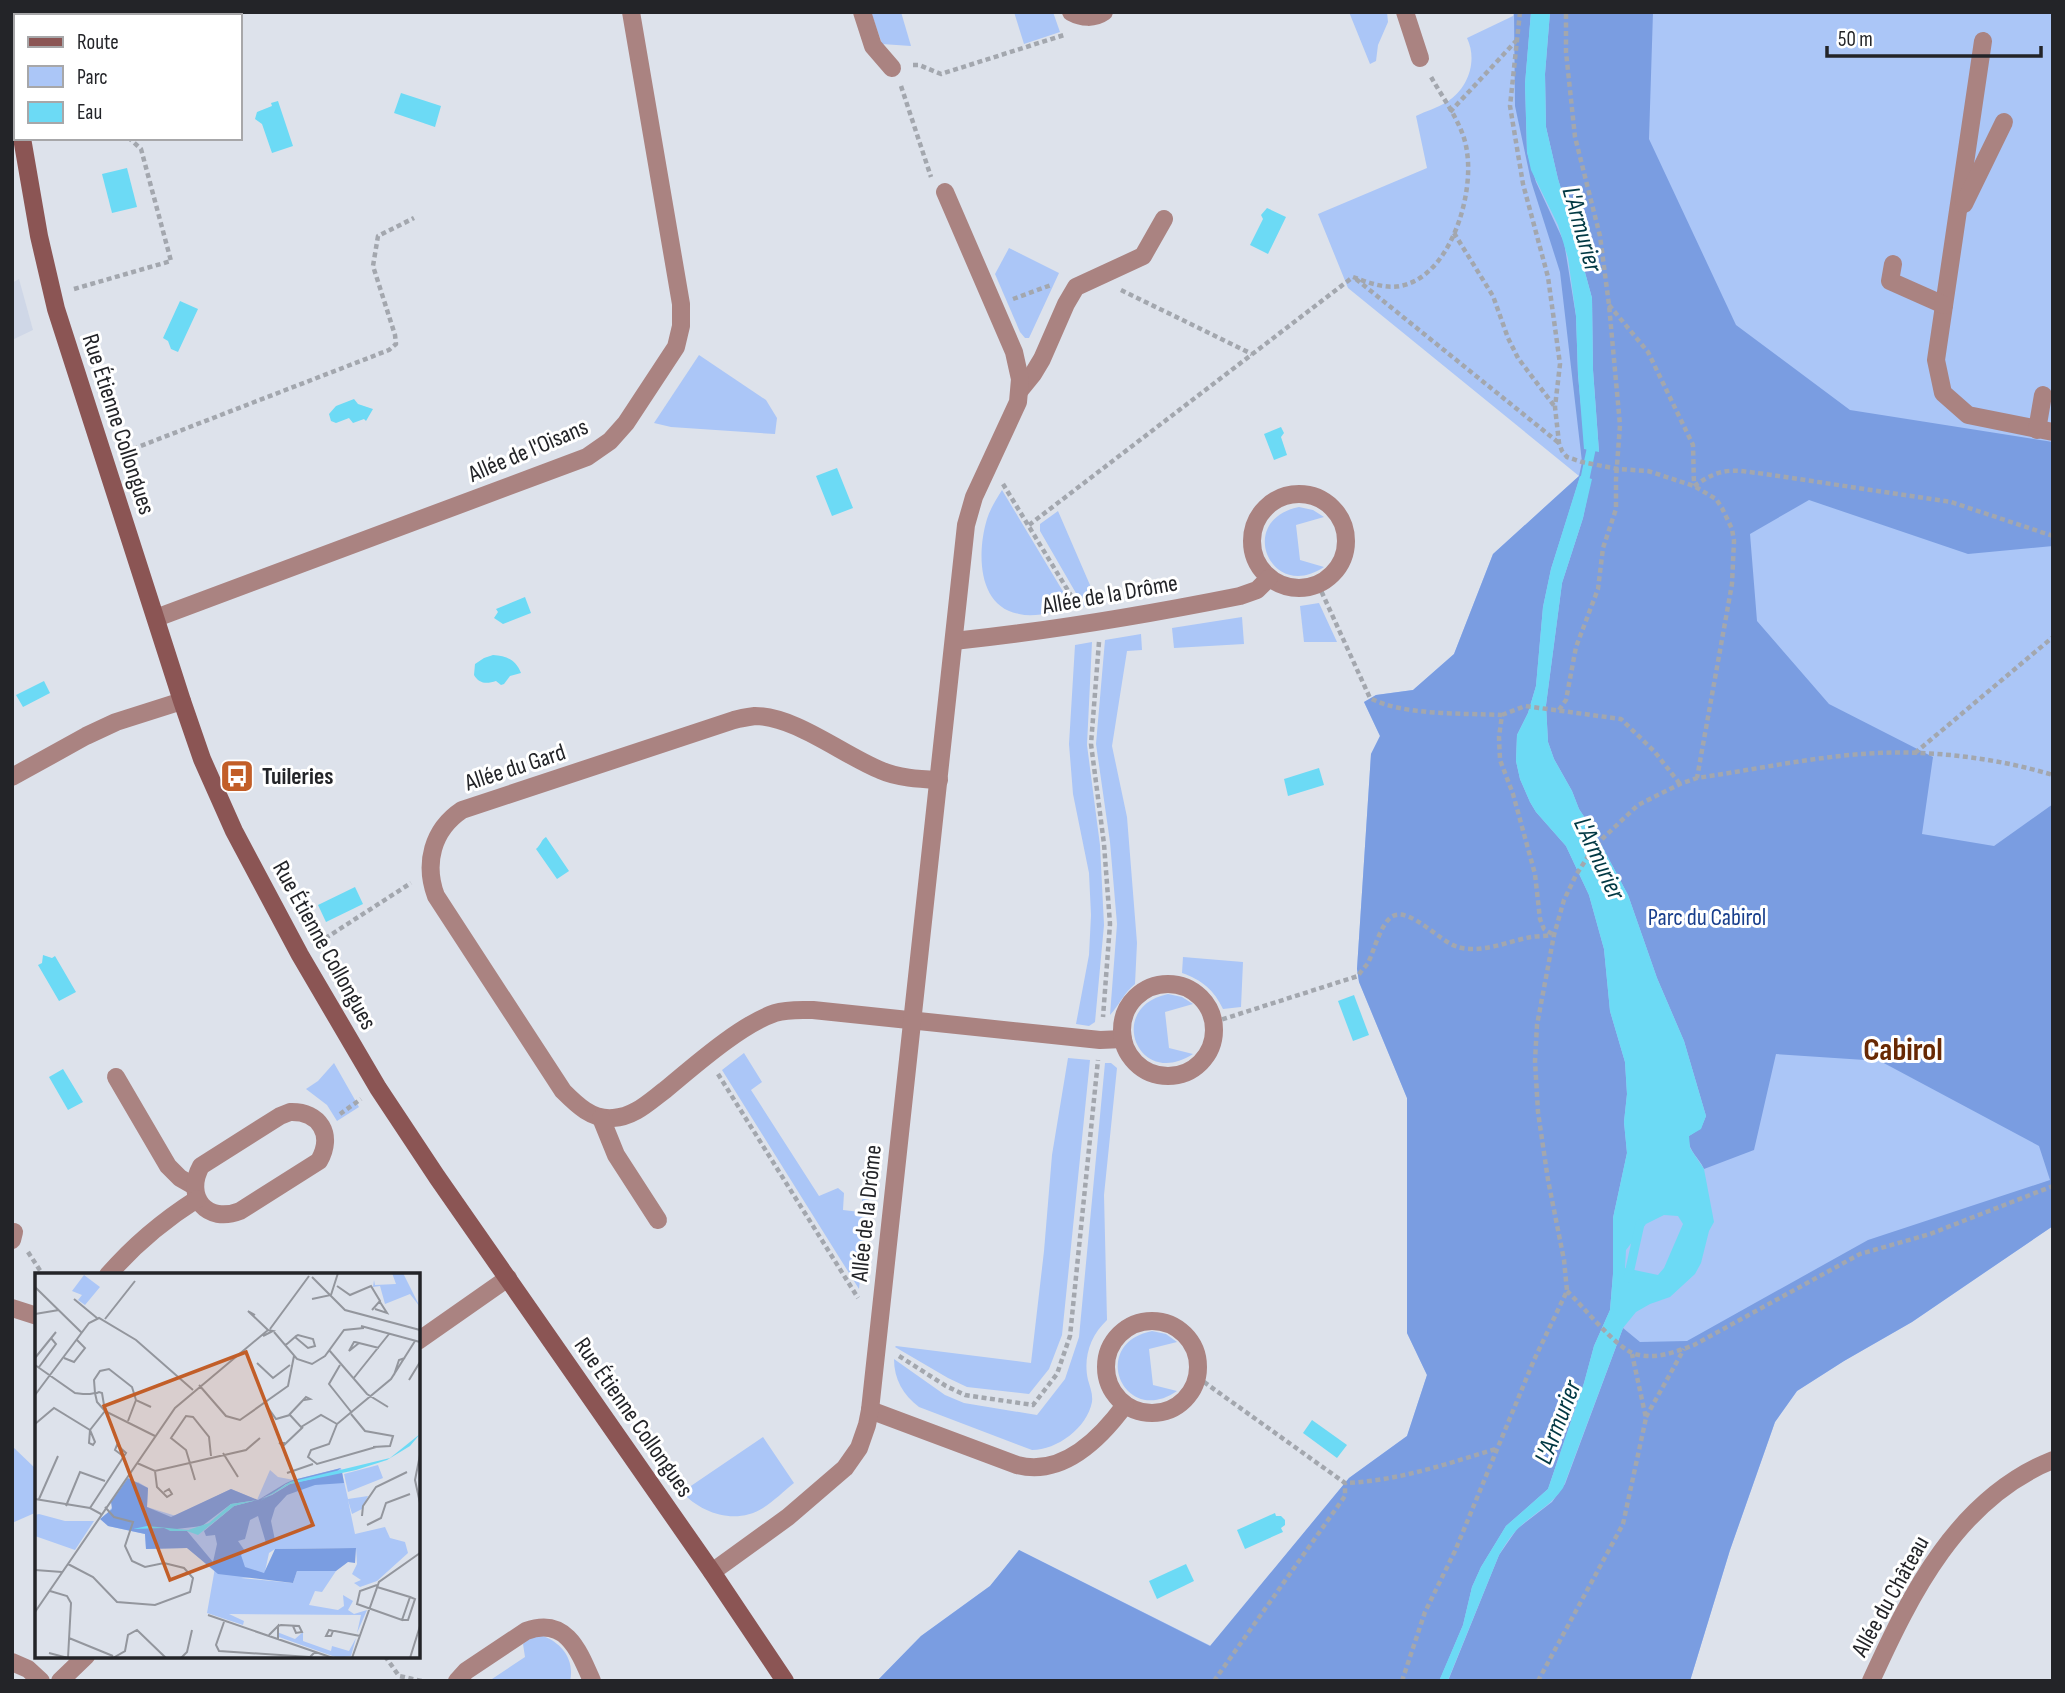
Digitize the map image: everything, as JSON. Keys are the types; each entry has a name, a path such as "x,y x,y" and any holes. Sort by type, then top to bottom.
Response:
{"main road":[{"name":"Rue Étienne Collongues","path":"22,140 19,160 53,295 182,701 202,759 234,831 300,955 378,1088 785,1681"}],"street":[{"name":"Allée de l'Oisans","path":"156,618 587,457 610,441 626,423 676,347 681,326 681,304 631,12"},
{"path":"863,12 873,47 892,68"},
{"path":"1073,13 1086,17 1098,16 1104,12"},
{"path":"1405,12 1420,58"},
{"path":"1983,41 1936,360 1944,393 1968,415 2045,431 2043,395"},
{"path":"1956,219 2004,122"},
{"name":"Allée de la Drôme","path":"712,1572 788,1517 845,1468 859,1448 870,1410 966,524 974,497 1014,412 1020,390 1014,352 945,192"},
{"name":"Allée de la Drôme","path":"1020,390 1034,374 1042,359 1071,294 1082,284 1143,256 1164,219"},
{"path":"1892,264 1890,281 1944,306"},
{"path":"1294,494 1310,495 1325,501 1336,512 1343,526 1346,541 1343,557 1335,571 1318,584 1295,588 1281,585 1269,578 1259,565 1253,551 1252,535 1257,520 1266,507 1279,498 1294,494"},
{"name":"Allée de la Drôme","path":"954,641 1088,624 1240,596 1257,590 1269,578"},
{"path":"12,777 116,722 182,701"},
{"name":"Allée du Gard","path":"430,871 430,861 438,839 449,821 462,810 733,720 756,716 784,722 881,771 905,778 939,780"},
{"path":"430,871 436,896 563,1091 587,1112 601,1118 630,1115 754,1023 777,1012 813,1010 1100,1040 1123,1040"},
{"path":"1174,984 1188,988 1209,1008 1214,1022 1214,1038 1208,1053 1198,1065 1185,1074 1169,1077 1153,1074 1139,1066 1128,1054 1123,1040 1122,1025 1126,1011 1140,994 1160,985 1174,984"},
{"path":"110,1273 195,1192 195,1175 209,1159 290,1112 311,1115 321,1126 326,1141 319,1161 240,1211 230,1215 209,1212 201,1205 195,1192 169,1166 116,1077"},
{"path":"601,1118 616,1155 658,1220"},
{"path":"420,1340 508,1278"},
{"path":"12,1308 35,1315"},
{"path":"1160,1322 1182,1332 1192,1345 1198,1360 1197,1377 1190,1394 1177,1406 1160,1413 1142,1413 1125,1405 1113,1393 1107,1378 1106,1361 1111,1346 1122,1333 1136,1324 1160,1322"},
{"path":"870,1410 1017,1465 1040,1468 1065,1461 1076,1454 1106,1429 1125,1405"},
{"name":"Allée du Château","path":"1871,1681 1904,1611 1951,1536 1992,1497 2039,1465 2053,1460"},
{"path":"457,1681 466,1671 526,1631 537,1627 550,1628 571,1640 580,1652 592,1681"},
{"path":"60,1681 84,1658"},
{"path":"12,1662 28,1669 41,1681"}],"path":[{"path":"1520,12 1510,106 1522,184 1548,277 1560,364 1555,407 1562,451 1567,457 1582,462 1648,471 1694,486 1716,499 1732,528 1732,584 1697,778"},
{"path":"1559,710 1566,700 1576,648 1598,589 1603,548 1616,509 1620,425 1600,236 1575,137 1566,52 1566,12"},
{"path":"945,192 933,184 903,91 892,68 919,65 941,74 1065,34 1073,13"},
{"path":"1450,111 1516,41"},
{"path":"1353,277 1370,284 1386,286 1415,281 1439,259 1454,233 1464,203 1468,180 1464,139 1420,58"},
{"path":"53,295 172,261 141,149 131,140"},
{"path":"105,460 396,344 373,266 378,236 414,218"},
{"path":"1454,233 1493,296 1518,358 1555,407"},
{"path":"1353,277 1559,443"},
{"path":"1029,525 1353,277"},
{"path":"1096,278 1252,354"},
{"path":"1035,290 1053,284"},
{"path":"1609,305 1648,352 1693,445 1694,486"},
{"path":"988,468 1004,485 1088,624"},
{"path":"1694,486 1712,474 1734,470 1765,474 1951,502 2053,536"},
{"path":"1318,584 1370,698 1384,705 1408,709 1502,715 1525,706 1621,719 1654,751 1680,784"},
{"path":"1914,753 2053,637"},
{"path":"1502,715 1500,760 1513,794 1535,874 1540,919 1544,929 1554,935"},
{"path":"1402,1681 1425,1612 1455,1551 1554,1314 1567,1291 1538,1112 1535,1061 1537,1025 1554,935 1564,900 1576,875 1602,839 1638,805 1697,778 1826,757 1914,753 1978,759 2053,775"},
{"path":"300,955 430,871"},
{"path":"1214,1022 1358,976 1367,965 1388,919 1394,915 1406,915 1414,919 1443,941 1461,949 1476,949 1554,935"},
{"path":"707,1056 895,1353 946,1387"},
{"path":"321,1126 378,1088"},
{"path":"1567,1291 1617,1343 1632,1354 1658,1356 1694,1345 1860,1254 1930,1234 2053,1186"},
{"path":"1538,1681 1623,1524 1646,1418 1684,1349"},
{"path":"1632,1354 1646,1418"},
{"path":"1197,1377 1345,1483 1408,1475 1497,1449"},
{"path":"1214,1681 1345,1496 1345,1483"},
{"path":"386,1658 399,1676 422,1681"}],"shaded area":[{"path":"19,279 33,330 12,340 12,283"}],"green space":[{"path":"871,12 901,12 911,46 882,44"},
{"path":"1014,12 1053,12 1060,32 1024,44"},
{"path":"1349,12 1387,12 1388,22 1378,45 1376,61 1370,64"},
{"name":"Parc du Cabirol","path":"1514,12 2053,12 2053,1226 1912,1322 1797,1391 1775,1422 1730,1550 1690,1681 877,1681 921,1636 990,1586 1019,1550 1211,1646 1349,1478 1407,1436 1427,1375 1407,1333 1407,1098 1359,982 1357,969 1371,754 1380,736 1364,702 1376,695 1413,690 1454,654 1493,554 1579,476 1348,288 1318,214 1427,168 1416,116 1447,102 1461,90 1471,65 1467,38 1513,16"},
{"name":"Parc du Cabirol","path":"1514,12 1531,12 1525,84 1527,152 1536,182 1564,242 1576,316 1581,406 1599,452 1593,370 1592,298 1546,127 1545,74 1550,12 1653,12 1649,139 1736,325 1850,410 2053,442 2053,546 1968,554 1809,500 1750,534 1757,621 1829,704 1933,757 1922,834 1994,846 2053,804 2053,1226 1912,1322 1797,1391 1775,1422 1730,1550 1690,1681 1448,1681 1499,1555 1517,1529 1552,1502 1565,1484 1623,1328 1640,1342 1687,1341 1868,1240 2050,1180 2039,1146 1880,1061 1776,1054 1754,1150 1704,1169 1689,1141 1689,1136 1701,1128 1706,1116 1684,1041 1657,978 1628,895 1579,809 1548,742 1546,705 1562,583 1583,518 1591,479 1580,477 1551,569 1543,607 1536,686 1528,713 1517,735 1516,761 1530,802 1566,846 1589,895 1604,949 1610,1011 1625,1062 1627,1094 1624,1122 1627,1153 1613,1218 1610,1310 1594,1346 1548,1489 1506,1526 1481,1567 1472,1587 1463,1625 1439,1681 877,1681 921,1636 990,1586 1019,1550 1210,1646 1349,1478 1407,1436 1427,1375 1407,1333 1407,1098 1359,982 1357,969 1371,754 1380,736 1364,702 1376,695 1413,690 1454,654 1493,554 1579,476 1582,462 1560,272 1531,181 1515,106"},
{"path":"1009,248 1059,273 1029,338 1025,338 1020,332 995,274"},
{"path":"699,355 766,400 777,418 775,434 671,427 654,423"},
{"path":"1002,490 1073,608 1039,615 1019,614 1005,609 988,589 982,561 984,532 990,512"},
{"path":"1299,507 1313,510 1324,517 1296,525 1300,560 1324,567 1305,575 1289,575 1276,567 1268,555 1265,541 1268,527 1280,515"},
{"path":"1058,511 1099,604 1084,607 1040,531 1040,524"},
{"path":"1319,603 1337,642 1304,642 1300,606"},
{"path":"1242,617 1244,644 1174,648 1172,628"},
{"path":"1141,634 1142,650 1127,651 1112,746 1127,817 1137,943 1135,984 1110,1015 1117,924 1110,842 1096,744 1105,640"},
{"path":"1092,642 1087,745 1100,845 1104,925 1095,1022 1089,1026 1076,1024 1089,955 1091,915 1089,873 1073,794 1069,744 1075,645"},
{"path":"1183,957 1243,962 1241,1007 1223,1009 1207,986 1182,973"},
{"path":"1168,994 1182,997 1193,1004 1165,1012 1169,1048 1193,1054 1174,1062 1157,1062 1144,1054 1136,1042 1134,1028 1138,1014 1149,1002"},
{"path":"744,1053 762,1082 751,1090 819,1196 838,1188 844,1193 843,1210 860,1212 863,1195 869,1196 859,1289 722,1070"},
{"path":"1068,1058 1090,1060 1062,1335 1049,1369 1029,1394 967,1387 895,1347 1031,1363 1052,1155"},
{"path":"334,1063 359,1107 337,1121 327,1105 306,1089 318,1081"},
{"path":"1105,1063 1111,1063 1117,1068 1104,1195 1107,1320 1092,1340 1087,1356 1092,1402 1084,1420 1070,1436 1051,1446 1032,1450 919,1407 900,1386 894,1359 945,1395 964,1403 1037,1415 1065,1379 1079,1337"},
{"path":"1152,1331 1166,1334 1177,1342 1149,1349 1153,1385 1177,1391 1158,1400 1142,1399 1129,1392 1121,1380 1118,1365 1121,1351 1133,1339"},
{"path":"763,1437 794,1483 767,1505 742,1516 720,1515 699,1506 682,1492"},
{"path":"12,1446 35,1468 35,1513 12,1523"},
{"path":"543,1636 566,1653 571,1666 570,1681 489,1681 525,1657 523,1644 532,1637"}],"water":[{"path":"1531,12 1550,12 1545,74 1546,127 1592,298 1593,370 1599,452 1584,449 1576,316 1568,258 1558,225 1531,170 1527,152 1525,84"},
{"path":"401,93 441,106 435,127 394,113"},
{"path":"278,101 293,146 272,153 262,124 255,119 257,112"},
{"path":"127,168 137,207 112,213 102,174"},
{"path":"1267,208 1286,217 1268,254 1250,245 1263,219 1261,215"},
{"path":"180,301 198,309 178,352 171,349 168,341 163,338"},
{"path":"354,399 358,404 373,409 366,421 364,419 353,423 349,418 336,423 331,421 329,414 336,406"},
{"path":"1281,427 1287,455 1274,460 1264,434"},
{"path":"837,468 853,508 832,516 816,476"},
{"path":"1580,476 1592,479 1583,518 1562,583 1546,705 1548,742 1579,809 1628,895 1657,978 1684,1041 1706,1116 1701,1129 1689,1136 1690,1148 1704,1169 1714,1222 1695,1274 1670,1297 1636,1312 1623,1328 1563,1488 1550,1503 1520,1526 1504,1546 1448,1680 1439,1681 1463,1625 1472,1587 1481,1567 1506,1526 1548,1489 1594,1346 1610,1310 1613,1218 1627,1153 1624,1122 1627,1094 1625,1062 1610,1011 1604,949 1589,895 1566,846 1530,802 1516,761 1517,735 1528,713 1536,686 1543,607 1551,569","holes":["1664,1215 1678,1216 1683,1224 1664,1268 1658,1275 1625,1268 1626,1250 1646,1224"]},
{"path":"525,597 531,613 503,624 494,618 498,612 496,609"},
{"path":"493,655 510,660 521,673 510,676 501,685 496,681 481,682 474,675 475,664"},
{"path":"44,681 50,693 23,707 16,695"},
{"path":"1319,768 1324,785 1288,796 1284,779"},
{"path":"546,837 569,871 557,879 536,849"},
{"path":"355,887 363,904 326,922 318,905"},
{"path":"43,955 52,958 55,956 76,992 59,1001 38,965 42,963"},
{"path":"1354,995 1369,1035 1353,1041 1338,1001"},
{"path":"63,1069 83,1102 68,1110 49,1077"},
{"path":"1312,1420 1347,1445 1337,1458 1303,1433"},
{"path":"1275,1513 1285,1520 1285,1525 1281,1528 1283,1532 1245,1549 1237,1530"},
{"path":"1186,1564 1194,1581 1157,1599 1149,1581"}],"waterway":[{"name":"L'Armurier","path":"1583,488 1591,450 1590,440"},
{"name":"L'Armurier","path":"1628,1278 1640,1224"}],"place":[{"name":"Tuileries","path":"237,776"}],"district":[{"name":"Cabirol","path":"1903,1049"}]}
